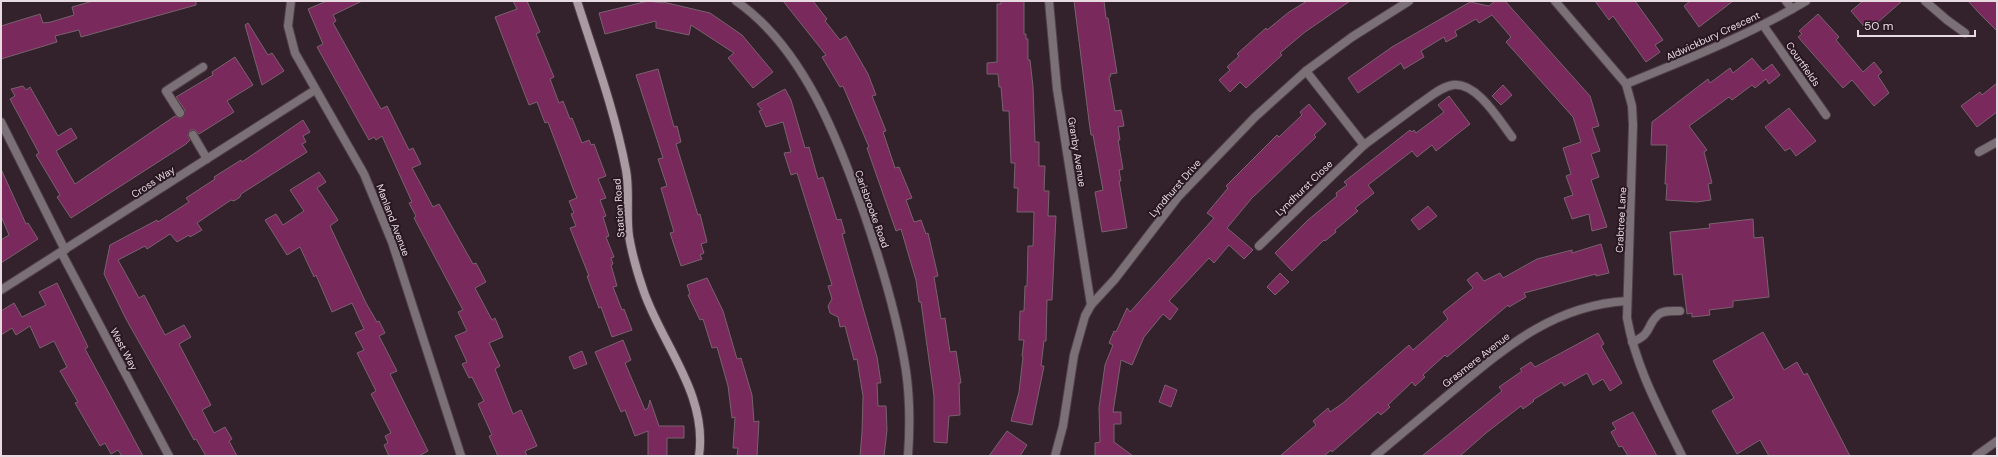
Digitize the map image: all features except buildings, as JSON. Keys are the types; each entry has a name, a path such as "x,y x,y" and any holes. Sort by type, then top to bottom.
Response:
{"main road":[{"name":"Station Road","path":"577,1 618,129 627,172 629,236 644,292 664,338 688,382 694,402 701,442 699,456"}],"street":[{"name":"Manland Avenue","path":"291,1 288,26 295,53 364,174 392,242 461,456"},
{"name":"Carisbrooke Road","path":"736,1 764,25 799,69 815,97 834,136 857,195 879,259 896,322 906,372 909,417 908,456"},
{"name":"Granby Avenue","path":"1049,1 1057,89 1091,305"},
{"name":"Lyndhurst Drive","path":"1055,456 1063,426 1074,355 1085,316 1091,305 1115,279 1178,197 1255,117 1306,71 1352,37 1409,1"},
{"name":"Crabtree Lane","path":"1555,1 1626,84 1632,106 1633,125 1627,318 1632,342 1641,370 1682,456"},
{"path":"1786,1 1792,9"},
{"name":"Aldwickbury Crescent","path":"1626,84 1701,54 1763,25 1806,1"},
{"path":"1925,1 1946,20 1965,33"},
{"name":"Courtfields","path":"1763,25 1826,116"},
{"path":"180,113 166,91 203,67"},
{"path":"1306,71 1364,144"},
{"name":"Lyndhurst Close","path":"1258,246 1364,144 1440,90 1453,85 1462,86 1476,93 1512,137"},
{"name":"Cross Way","path":"1,290 315,90"},
{"name":"West Way","path":"1,122 63,251 169,456"},
{"path":"193,135 207,159"},
{"path":"1979,152 1997,142"},
{"name":"Grasmere Avenue","path":"1375,456 1504,348 1530,332 1562,316 1585,308 1607,302 1627,301"},
{"path":"1632,342 1641,339 1647,333 1658,315 1665,312 1680,311"},
{"path":"1976,456 1997,441"}]}
